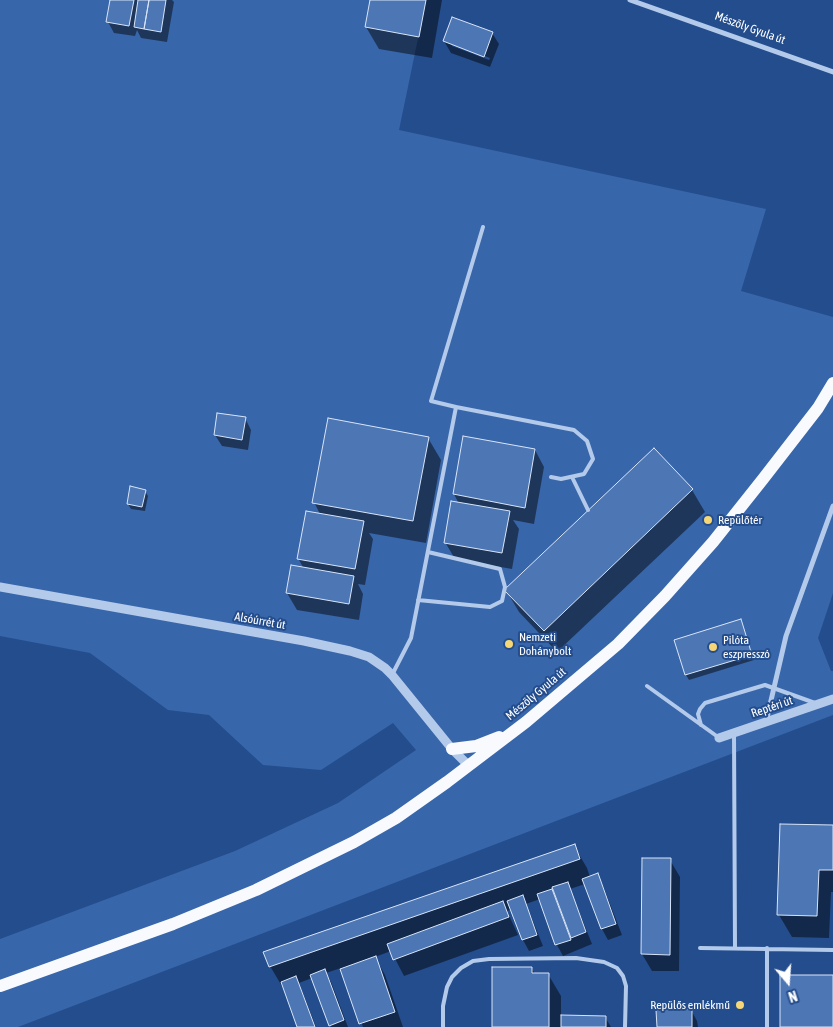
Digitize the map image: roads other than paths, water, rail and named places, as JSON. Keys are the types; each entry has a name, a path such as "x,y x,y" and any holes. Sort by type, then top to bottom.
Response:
{"main road":[{"name":"Mészöly Gyula út","path":"0,986 173,924 256,890 354,842 396,818 469,766 526,722 618,644 671,589 713,542 763,479 818,408 833,383"},
{"path":"452,750 476,746 498,738 526,722"}],"street":[{"name":"Mészöly Gyula út","path":"630,0 833,72"},
{"path":"766,722 786,636 833,506"},
{"name":"Alsóúrrét út","path":"0,587 350,650 378,662 392,676 452,750 469,766"},
{"name":"Reptéri út","path":"719,738 833,699"}],"lane":[{"path":"483,227 431,401 574,430 587,441 593,459 584,474 561,479 552,477"},
{"path":"392,676 411,638 456,407"},
{"path":"572,477 588,510"},
{"path":"418,600 490,607 502,601 505,587 500,570 428,552"},
{"path":"701,725 698,714 705,703 765,685 819,704"},
{"path":"647,686 719,738"},
{"path":"734,733 735,948"},
{"path":"700,948 833,950"},
{"path":"766,1027 767,948"},
{"path":"443,1027 443,1006 447,987 452,977 461,968 473,961 489,959 576,958 604,962 617,968 623,976 626,986 625,1027"}],"place":[{"name":"Repülőtér","path":"708,520"},
{"name":"Nemzeti Dohánybolt","path":"509,644"},
{"name":"Pilóta eszpresszó","path":"713,647"},
{"name":"Repülős emlékmű","path":"740,1005"}]}
